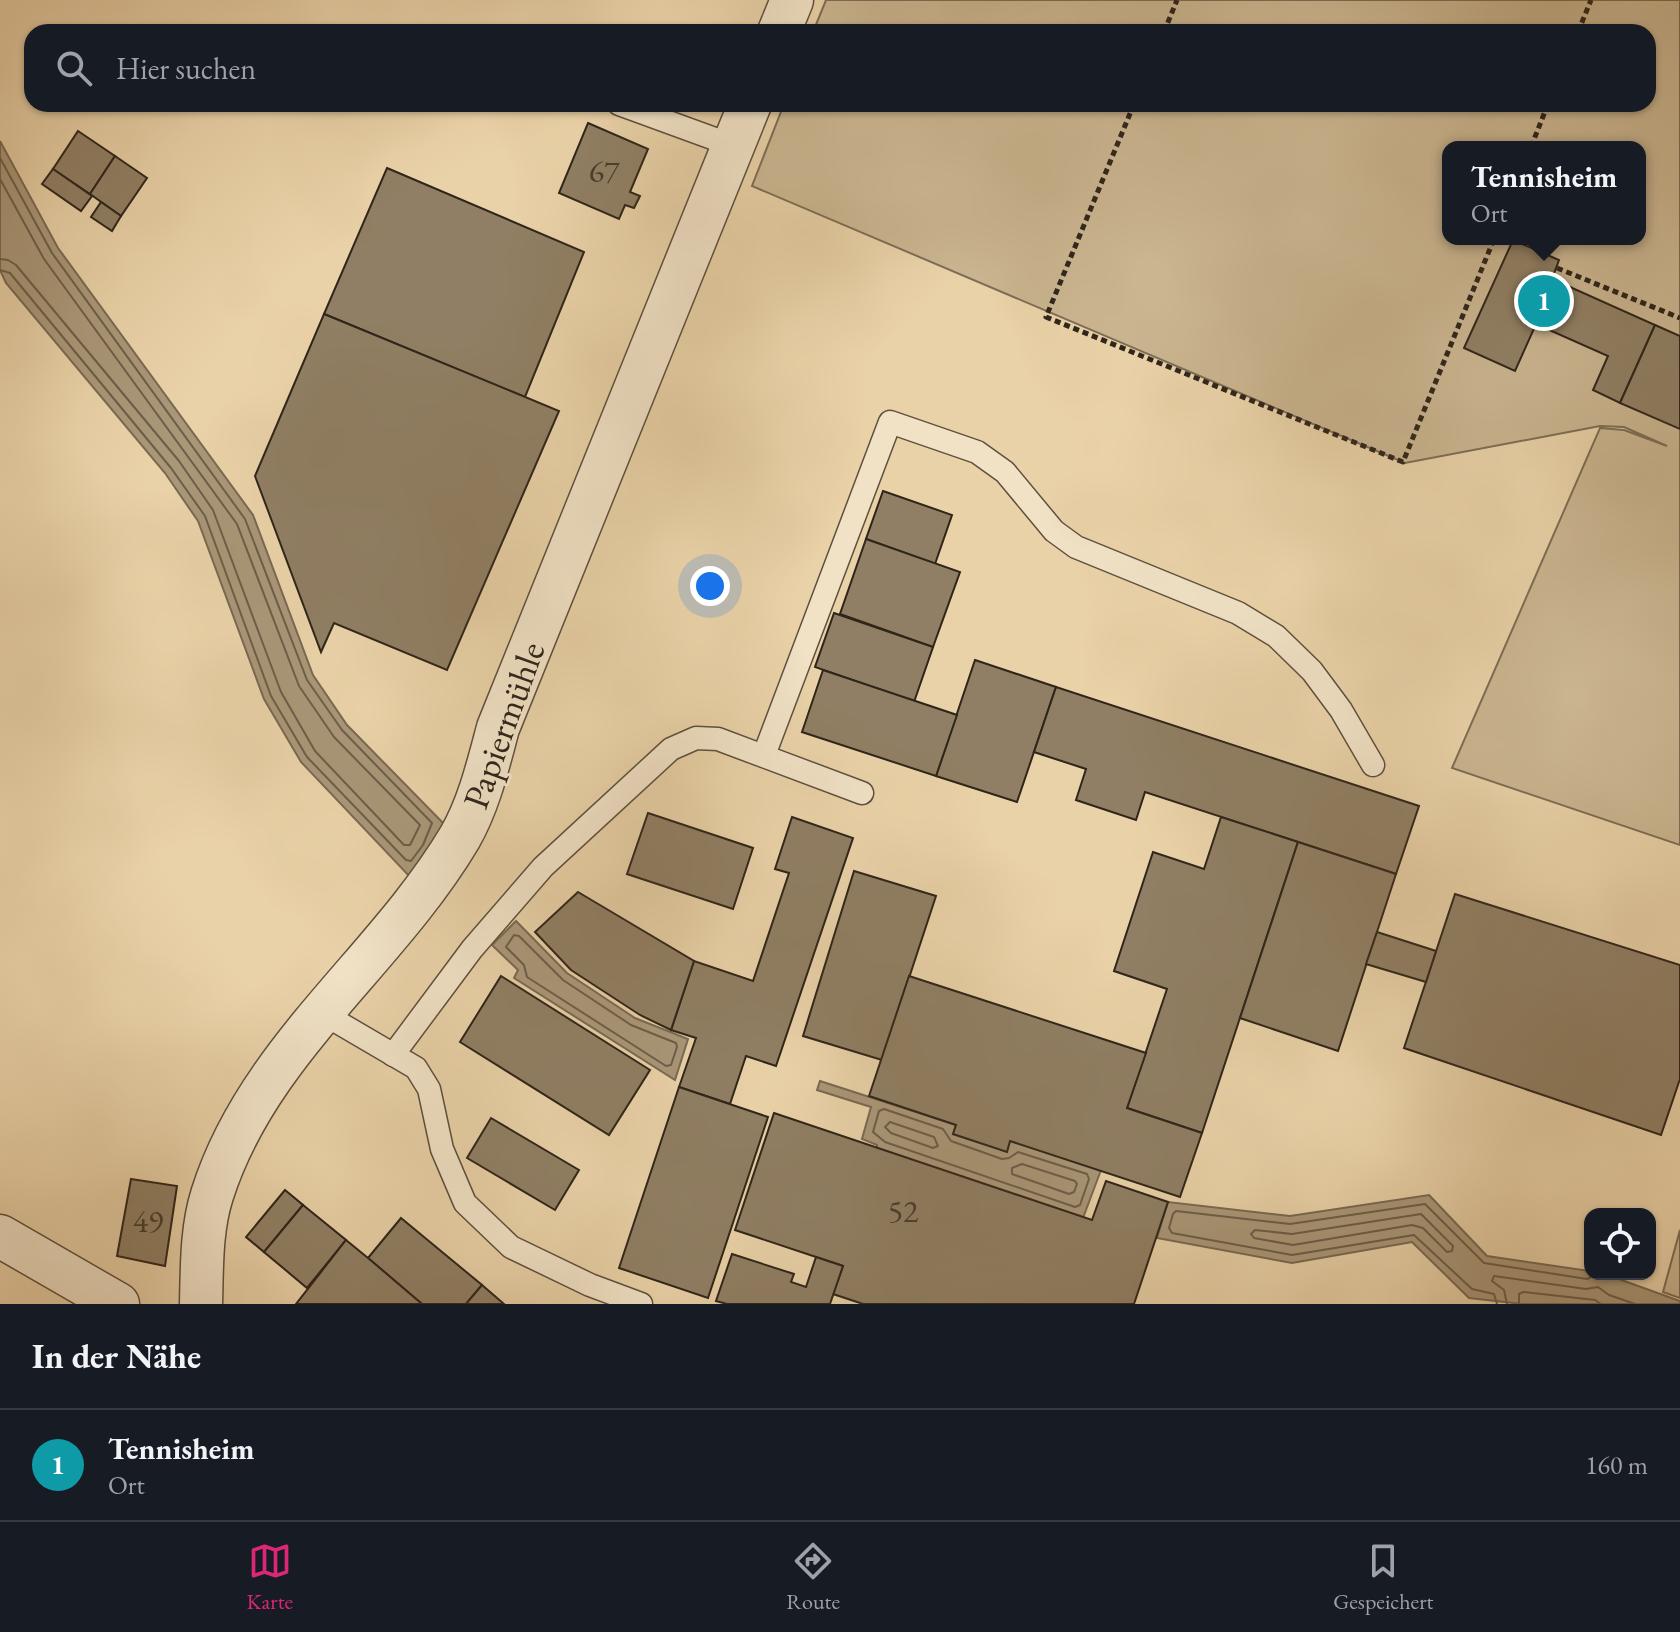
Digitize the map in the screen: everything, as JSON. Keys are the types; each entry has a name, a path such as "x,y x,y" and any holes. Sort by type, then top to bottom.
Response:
{"street":[{"path":"782,24 792,0"},
{"name":"Papiermühle","path":"201,1304 203,1245 211,1197 255,1103 280,1064 425,889 461,835 484,780 498,728 747,112"},
{"path":"0,1236 118,1304"}],"lane":[{"path":"641,112 734,146"},
{"path":"764,755 890,422 977,452 1005,472 1054,531 1076,547 1238,613 1276,636 1312,671 1341,710 1373,765"},
{"path":"393,1055 472,949 543,867 671,749 696,738 718,739 862,793"},
{"path":"322,1013 416,1068 429,1089 442,1149 465,1203 511,1247 590,1285 641,1304"}],"path":[{"path":"1167,24 1177,0"},
{"path":"1581,24 1591,0"},
{"path":"1131,112 1046,317 1403,462 1492,245"},
{"path":"1533,141 1545,112"},
{"path":"1557,268 1680,318"}],"shaded area":[{"path":"826,0 1680,0 1680,845 1452,768 1600,428 1624,430 1667,446 1624,427 1600,426 1405,463 752,186 781,112 1656,112 1656,24 816,24"},
{"path":"1680,1230 1680,1298 1663,1292"}],"water":[{"path":"0,141 58,248 253,515 313,675 347,725 444,824 410,877 301,762 264,699 198,521 165,473 6,283 0,270"},
{"path":"516,921 567,973 635,1018 688,1039 675,1080 514,978 518,970 492,945"},
{"path":"820,1081 956,1125 953,1134 1007,1151 1010,1141 1101,1170 1083,1218 877,1150 877,1145 862,1139 871,1107 817,1090"},
{"path":"1429,1195 1487,1256 1584,1270 1584,1280 1622,1280 1680,1301 1680,1304 1522,1304 1469,1298 1412,1242 1292,1263 1157,1238 1168,1202 1290,1216"}],"building":[{"path":"588,123 648,149 630,192 640,196 634,208 625,205 619,219 559,193"},
{"path":"78,131 115,156 90,194 53,169"},
{"path":"115,156 147,178 121,216 90,194"},
{"path":"387,168 584,252 525,397 324,314"},
{"path":"53,169 92,196 81,211 42,184"},
{"path":"101,202 121,216 112,231 91,217"},
{"path":"1511,245 1524,245 1559,260 1552,279 1655,325 1620,403 1593,390 1608,356 1536,324 1515,371 1464,348"},
{"path":"324,314 559,411 447,670 334,623 321,652 255,476"},
{"path":"1655,325 1680,336 1680,429 1620,403"},
{"path":"883,491 952,515 935,564 866,539"},
{"path":"866,539 960,572 933,647 840,614"},
{"path":"834,613 933,647 914,702 815,667"},
{"path":"975,660 1056,687 1017,802 936,776"},
{"path":"823,670 957,715 936,776 802,732"},
{"path":"1056,687 1419,806 1396,874 1145,792 1136,820 1076,800 1086,769 1034,752"},
{"path":"648,813 753,848 733,909 627,874"},
{"path":"792,817 853,838 776,1066 746,1056 730,1104 679,1087 696,1038 671,1030 694,961 753,981 789,873 775,869"},
{"path":"1221,817 1298,842 1202,1133 1127,1108 1167,989 1114,971 1153,852 1204,869"},
{"path":"1298,842 1396,874 1338,1051 1240,1018"},
{"path":"854,871 936,896 882,1060 803,1036"},
{"path":"578,892 694,961 671,1030 640,1015 571,970 535,932"},
{"path":"1455,894 1680,965 1680,1079 1661,1135 1404,1048"},
{"path":"1377,932 1436,951 1426,982 1366,964"},
{"path":"501,976 650,1070 609,1135 460,1042"},
{"path":"909,976 1146,1053 1127,1108 1202,1133 1180,1197 1010,1141 1007,1152 953,1134 956,1125 869,1096"},
{"path":"679,1087 768,1117 708,1298 619,1268"},
{"path":"774,1113 1092,1220 1106,1181 1168,1202 1134,1304 863,1304 833,1294 843,1266 735,1230"},
{"path":"491,1118 579,1170 555,1210 467,1158"},
{"path":"131,1179 177,1186 165,1266 117,1256"},
{"path":"285,1190 303,1205 264,1252 246,1237"},
{"path":"303,1205 346,1240 307,1288 264,1252"},
{"path":"401,1218 482,1285 466,1304 422,1304 368,1258"},
{"path":"346,1240 368,1258 422,1304 296,1304"},
{"path":"732,1254 794,1274 791,1282 806,1287 816,1257 843,1266 830,1304 727,1304 716,1301"},
{"path":"482,1285 504,1304 466,1304"}],"place":[{"name":"Tennisheim","path":"1544,301"}]}
